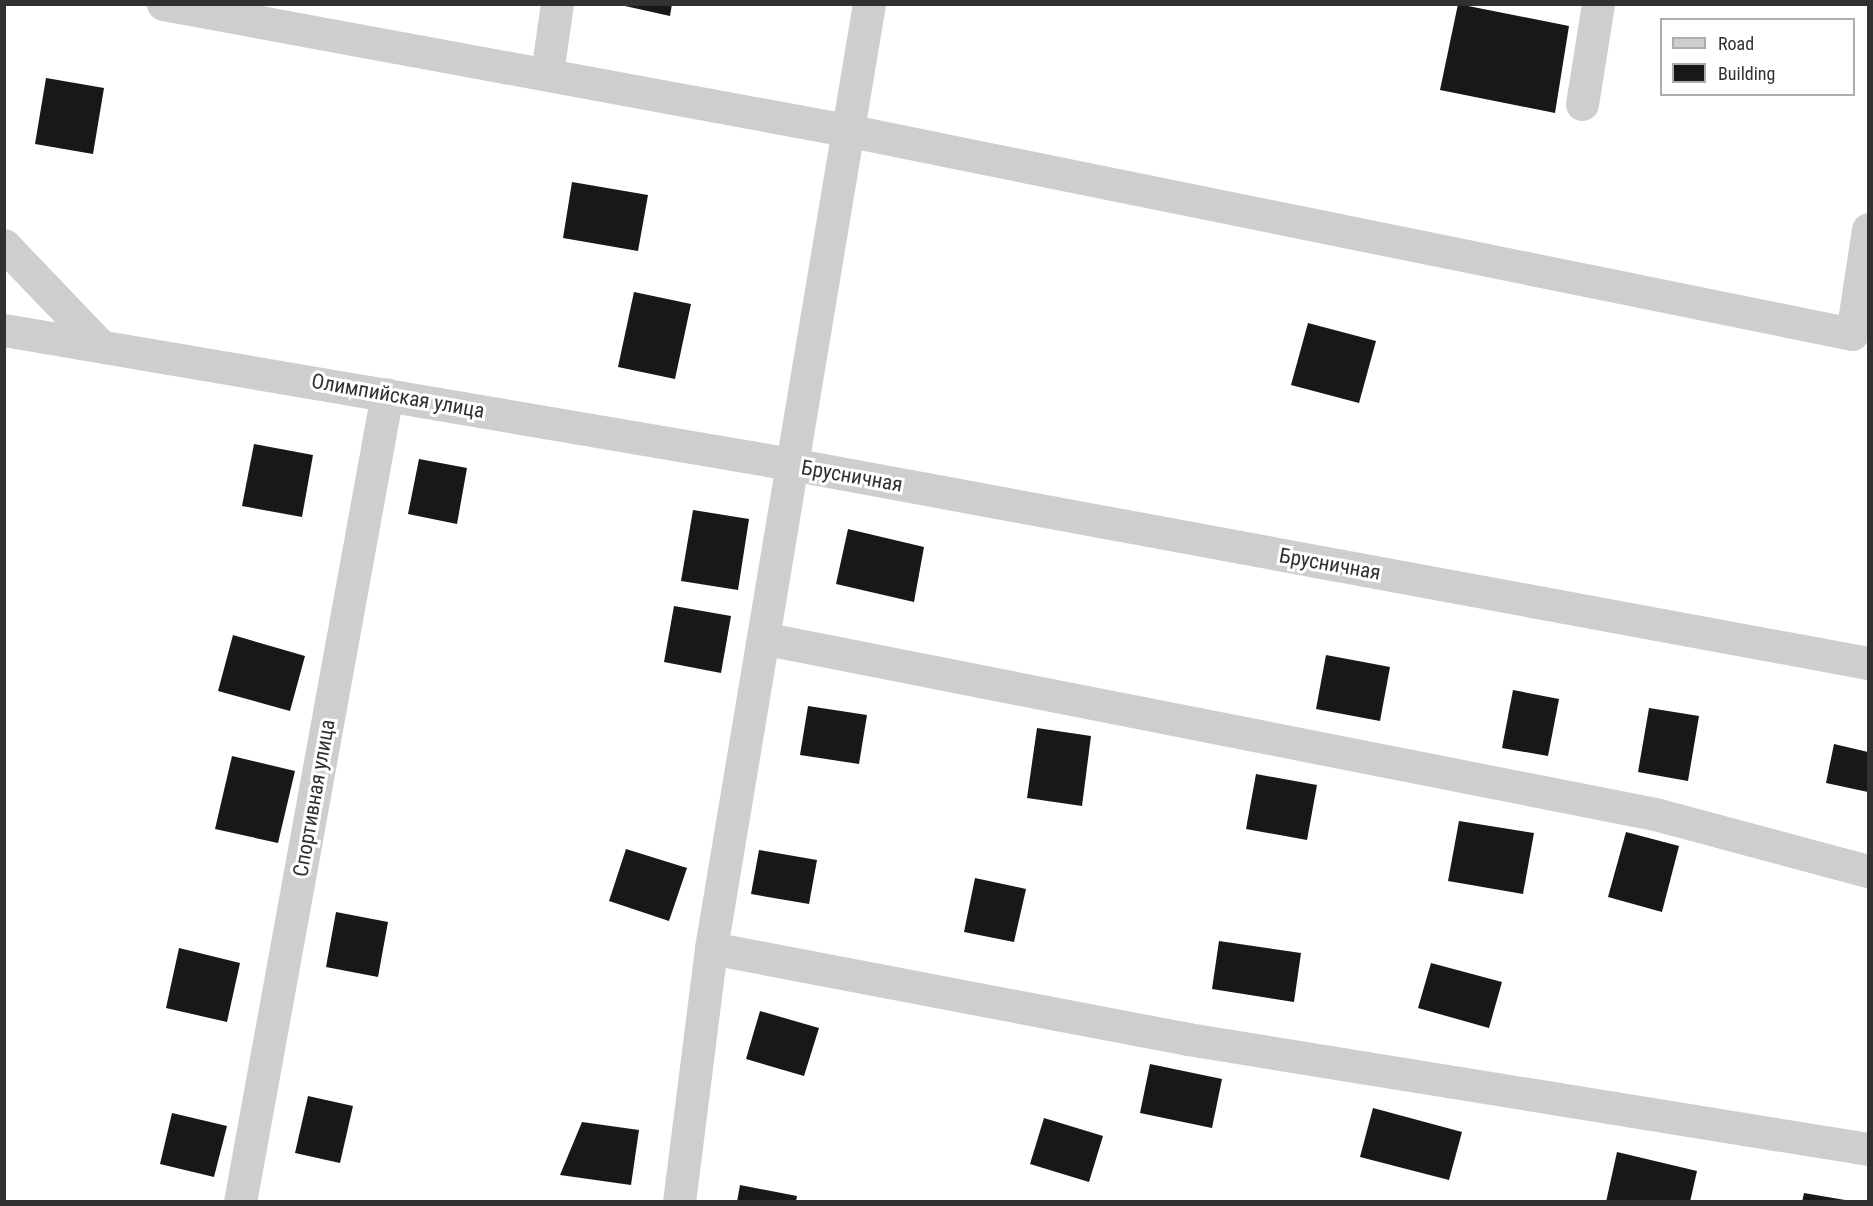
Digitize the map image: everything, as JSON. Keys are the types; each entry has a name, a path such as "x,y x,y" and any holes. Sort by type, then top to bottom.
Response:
{"street":[{"path":"163,4 547,73 846,130 1852,334 1869,229"},
{"path":"547,73 557,4"},
{"path":"679,1202 711,948 767,639 791,464 869,4"},
{"path":"1582,104 1598,4"},
{"path":"4,245 101,346"},
{"name":"Олимпийская улица","path":"4,330 791,464"},
{"name":"Спортивная улица","path":"240,1202 387,394"},
{"name":"Брусничная","path":"791,464 1869,663"},
{"path":"767,639 1655,814 1869,871"},
{"path":"711,948 1188,1039 1869,1149"}],"building":[{"path":"616,4 672,4 670,16"},
{"path":"1458,4 1569,26 1555,113 1440,90"},
{"path":"46,78 104,88 93,154 35,144"},
{"path":"572,182 648,195 638,251 563,238"},
{"path":"634,292 691,304 675,379 618,367"},
{"path":"1308,323 1376,341 1359,403 1291,385"},
{"path":"254,444 313,455 302,517 242,506"},
{"path":"419,459 467,468 457,524 408,514"},
{"path":"693,510 749,519 738,590 681,581"},
{"path":"848,529 924,547 914,602 836,584"},
{"path":"674,606 731,616 721,673 664,662"},
{"path":"233,635 305,656 290,711 218,691"},
{"path":"1326,655 1390,667 1380,721 1316,709"},
{"path":"1513,690 1559,699 1548,756 1502,748"},
{"path":"808,706 867,715 859,764 800,755"},
{"path":"1649,708 1699,716 1688,781 1638,772"},
{"path":"1037,728 1091,736 1082,806 1027,798"},
{"path":"1834,744 1868,752 1868,792 1826,783"},
{"path":"232,756 295,771 278,843 215,829"},
{"path":"1256,774 1317,785 1307,840 1246,829"},
{"path":"1459,821 1534,833 1523,894 1448,881"},
{"path":"1626,832 1679,846 1662,912 1608,897"},
{"path":"626,849 687,868 669,921 609,901"},
{"path":"759,850 817,860 809,904 751,894"},
{"path":"975,878 1026,889 1014,942 964,932"},
{"path":"336,912 388,922 378,977 326,967"},
{"path":"1219,941 1301,953 1294,1002 1212,989"},
{"path":"179,948 240,963 227,1022 166,1008"},
{"path":"1431,963 1502,982 1489,1028 1418,1008"},
{"path":"760,1011 819,1028 804,1076 746,1059"},
{"path":"1150,1064 1222,1079 1212,1128 1140,1113"},
{"path":"308,1096 353,1106 340,1163 295,1153"},
{"path":"1373,1108 1462,1132 1449,1180 1360,1157"},
{"path":"172,1113 227,1126 214,1177 160,1164"},
{"path":"1044,1118 1103,1136 1089,1182 1030,1164"},
{"path":"582,1122 639,1130 631,1185 560,1175"},
{"path":"1617,1152 1697,1171 1690,1202 1606,1202"},
{"path":"740,1185 797,1196 796,1202 737,1202"},
{"path":"1804,1193 1845,1200 1845,1202 1802,1202"}]}
